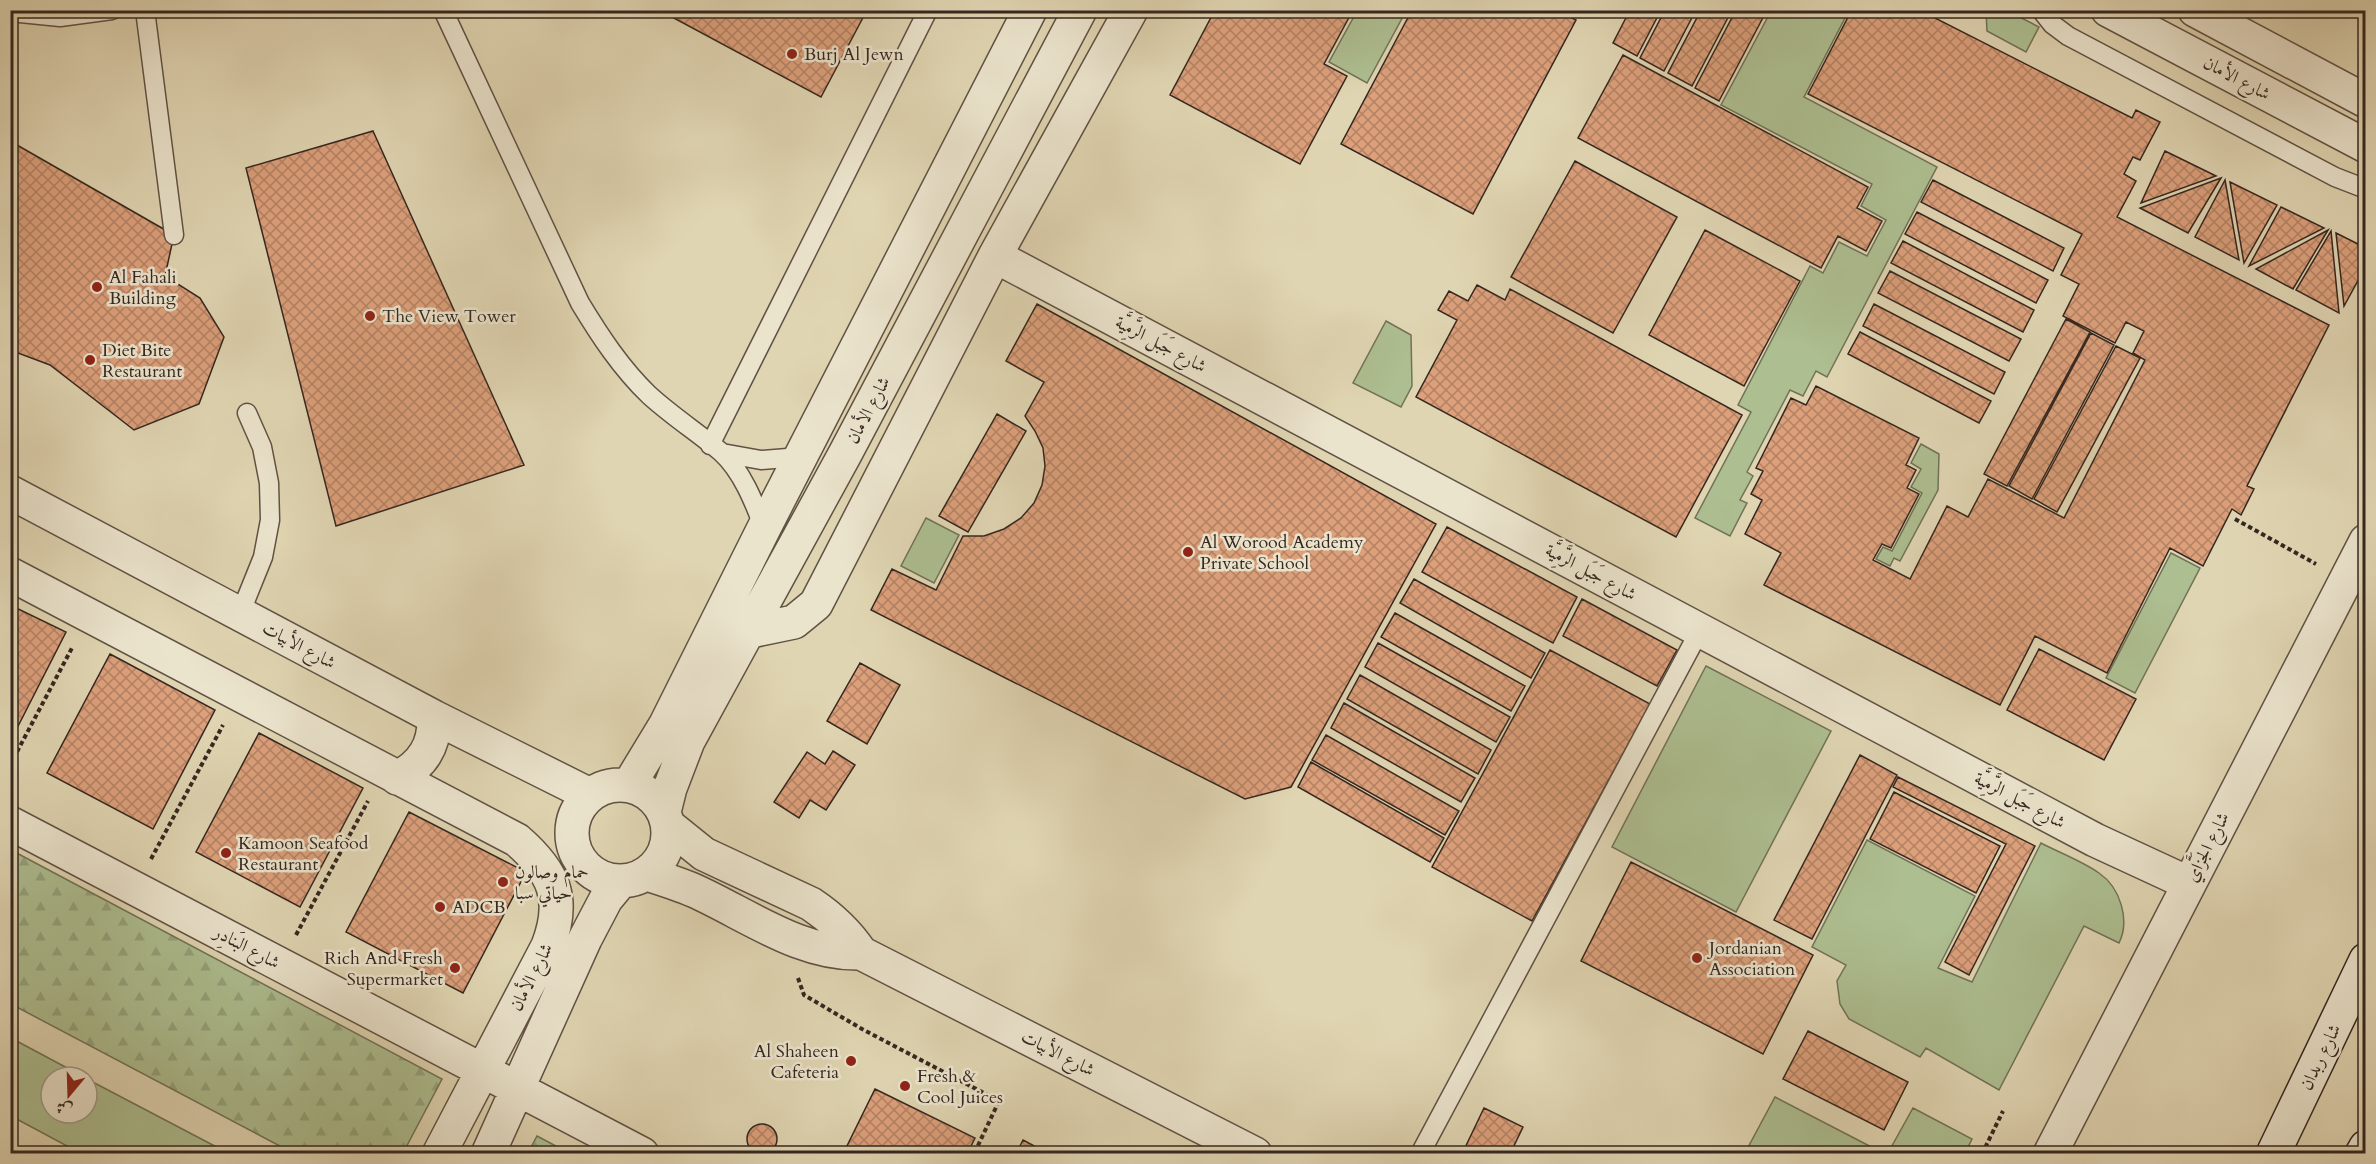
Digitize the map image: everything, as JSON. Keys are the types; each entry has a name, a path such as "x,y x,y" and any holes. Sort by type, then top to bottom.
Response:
{"street":[{"path":"629,785 666,724 1030,10"},
{"name":"شارع الأمان","path":"666,819 673,780 688,741 845,454 1080,10"},
{"path":"746,632 794,622 816,604 995,256 1131,10"},
{"name":"شارع الأمان","path":"2108,10 2366,146"},
{"path":"2196,10 2366,101"},
{"name":"شارع جَبَل الرَّمِيَّة","path":"995,256 2095,840 2188,883"},
{"path":"806,446 845,454"},
{"name":"شارع الأبيات","path":"10,492 434,717 590,795"},
{"name":"شارع الجَزَّاي","path":"2050,1154 2366,541"},
{"name":"شارع الأمان","path":"10,574 517,840 538,858 550,879 556,896 555,923 548,946 440,1154"},
{"path":"391,774 419,764 427,753 435,729 434,717"},
{"path":"615,785 629,785 643,790 655,799 666,819 669,839 658,865 634,878 607,880 584,866 576,855 572,836 574,816 590,795 615,785"},
{"name":"شارع الأبيات","path":"666,819 704,854 811,904 826,914 840,926 861,953 1255,1154"},
{"name":"شارع البَنادِر","path":"10,823 642,1154"},
{"name":"شارع الأمان","path":"488,1154 516,1088 595,919 634,878"},
{"name":"شارع الأبيات","path":"634,878 693,890 807,946 836,953 861,953"},
{"name":"شارع ربدان","path":"2273,1154 2366,960"},
{"path":"2362,1154 2366,1147"}],"lane":[{"path":"10,12 60,17 112,10"},
{"path":"145,10 174,235"},
{"path":"442,10 576,295 595,328 623,366 648,393 674,418 716,449 747,489 764,528"},
{"path":"716,449 928,10"},
{"path":"2041,10 2052,24 2068,36 2335,177 2366,189"},
{"path":"240,614 263,557 270,520 269,483 262,447 248,412"},
{"path":"716,449 761,459 806,446"},
{"path":"1420,1154 1700,630"}],"path":[{"path":"2235,519 2345,580"},
{"path":"10,765 89,615"},
{"path":"135,888 239,695"},
{"path":"280,964 391,774"},
{"path":"798,976 804,995 862,1029 999,1101 974,1154"},
{"path":"1982,1154 2003,1111"}],"green space":[{"path":"1357,11 1406,11 1367,83 1329,62"},
{"path":"1771,11 1830,11 1845,18 1804,97 1937,167 1827,377 1816,371 1803,396 1790,390 1747,472 1753,476 1740,500 1747,503 1730,536 1695,518 1751,412 1738,405 1810,266 1823,273 1839,242 1867,256 1886,220 1861,206 1872,184 1721,105"},
{"path":"1986,11 2008,11 2039,27 2026,52 1987,31"},
{"path":"1386,321 1411,335 1412,386 1401,407 1353,383"},
{"path":"1921,444 1939,454 1938,490 1900,561 1894,558 1890,566 1876,559 1883,547 1892,551 1922,493 1911,487 1921,469 1911,463"},
{"path":"926,518 959,535 934,583 901,566"},
{"path":"2171,553 2200,568 2135,693 2106,678"},
{"path":"1706,666 1831,731 1736,912 1612,847"},
{"path":"1867,840 1975,896 1938,968 1972,982 2041,843 2099,873 2107,879 2118,896 2124,925 2119,943 2084,926 1999,1090 1926,1048 1920,1057 1849,1019 1840,1004 1837,981 1846,965 1812,947"},
{"path":"11,850 442,1079 403,1153 293,1153 11,1004"},
{"path":"11,1038 62,1065 39,1065 39,1125 99,1125 99,1085 228,1153 80,1153 11,1116"},
{"path":"1775,1097 1883,1153 1745,1153"},
{"path":"1913,1108 1972,1139 1965,1153 1888,1153"},
{"path":"537,1136 569,1153 528,1153"}],"building":[{"name":"Burj Al Jewn","path":"659,10 867,10 821,97"},
{"path":"1215,10 1353,10 1324,64 1347,76 1300,164 1170,95"},
{"path":"1412,10 1557,10 1576,20 1473,214 1341,144"},
{"path":"1630,10 1661,10 1637,56 1613,43"},
{"path":"1665,10 1696,10 1664,71 1640,58"},
{"path":"1701,10 1732,10 1692,86 1668,73"},
{"path":"1736,10 1767,10 1719,101 1695,88"},
{"path":"1834,10 1932,10 1929,15 2132,118 2136,110 2160,122 2140,160 2133,157 2124,174 2136,181 2117,217 2329,325 2247,486 2254,489 2241,515 2232,509 2203,566 2170,548 2107,673 2035,636 2000,705 1764,585 1781,553 1745,534 1762,500 1751,494 1763,471 1756,468 1791,398 1806,405 1816,386 1919,438 1906,465 1916,470 1907,488 1919,494 1891,548 1882,544 1873,560 1910,579 1947,506 1968,517 1988,479 2064,518 2145,360 2133,353 2144,331 2126,322 2115,343 2063,316 2079,284 2061,275 2082,234 1808,94 1848,17"},
{"path":"1623,55 1868,187 1857,208 1882,221 1866,251 1838,236 1821,268 1578,138"},
{"name":"The View Tower","path":"373,131 524,465 336,526 246,168"},
{"name":"Al Fahali Building","path":"10,141 174,235 165,276 200,298 224,337 199,404 134,430 50,365 10,350"},
{"path":"2165,151 2216,176 2141,203"},
{"path":"1575,161 1677,217 1613,333 1511,277"},
{"path":"2221,178 2188,233 2140,208"},
{"path":"1933,180 2064,248 2053,271 1921,202"},
{"path":"2225,180 2239,260 2195,237"},
{"path":"2230,182 2277,205 2244,263"},
{"path":"2281,207 2324,228 2249,266"},
{"path":"1917,212 2048,280 2036,303 1905,234"},
{"path":"1705,230 1800,281 1744,386 1649,335"},
{"path":"2328,230 2293,289 2256,269"},
{"path":"2331,231 2339,313 2296,290"},
{"path":"2336,233 2366,248 2366,266 2344,306"},
{"path":"1903,241 2034,310 2023,332 1891,263"},
{"path":"1890,271 2021,339 2009,361 1878,293"},
{"path":"1477,285 1505,300 1510,289 1742,415 1676,537 1416,397 1457,320 1438,310 1449,291 1468,301"},
{"name":"Al Worood Academy Private School","path":"1037,304 1436,524 1291,787 1245,799 871,610 892,569 936,590 963,536 984,536 1004,529 1021,518 1034,503 1042,485 1045,466 1043,448 1025,416 1044,382 1006,361"},
{"path":"1874,304 2005,372 1994,394 1863,326"},
{"path":"2066,319 2090,332 2007,486 1984,474"},
{"path":"1860,332 1991,401 1979,423 1848,354"},
{"path":"2091,333 2114,345 2032,499 2009,486"},
{"path":"2116,346 2140,358 2057,512 2034,499"},
{"path":"997,414 1026,431 968,532 939,516"},
{"path":"1447,527 1577,597 1553,643 1422,572"},
{"path":"1414,579 1545,653 1531,678 1400,603"},
{"path":"1582,599 1677,650 1657,686 1563,636"},
{"path":"10,605 66,632 10,742"},
{"path":"1395,613 1525,686 1511,711 1381,637"},
{"path":"1378,643 1510,717 1496,742 1365,667"},
{"path":"2039,649 2136,699 2104,760 2007,710"},
{"path":"1550,650 1650,704 1532,921 1432,867"},
{"path":"110,654 215,710 153,829 47,773"},
{"path":"860,663 900,685 867,744 827,721"},
{"path":"1360,675 1491,750 1478,774 1347,699"},
{"path":"1344,703 1475,778 1461,802 1331,728"},
{"path":"259,733 363,788 300,907 196,852"},
{"path":"1326,735 1459,811 1445,835 1312,760"},
{"path":"833,751 855,765 826,810 810,800 799,818 774,802 807,752 825,764"},
{"path":"1860,755 1897,775 1812,939 1774,920"},
{"path":"1311,762 1444,838 1430,862 1298,787"},
{"path":"1898,777 2035,846 1969,975 1945,962 2006,844 1893,787"},
{"path":"1894,792 2000,846 1976,893 1870,839"},
{"path":"409,812 526,872 463,993 346,932"},
{"name":"Jordanian Association","path":"1631,862 1813,955 1763,1054 1581,961"},
{"path":"1808,1031 1908,1082 1884,1130 1783,1079"},
{"path":"875,1089 975,1138 967,1154 843,1154"},
{"path":"1484,1108 1523,1127 1510,1154 1462,1154"},
{"path":"762,1124 773,1128 777,1139 773,1150 762,1154 751,1150 747,1139 751,1128"},
{"path":"1023,1140 1049,1154 1016,1154"}],"place":[{"name":"Burj Al Jewn","path":"792,54"},
{"name":"Al Fahali Building","path":"97,287"},
{"name":"The View Tower","path":"370,316"},
{"name":"Diet Bite Restaurant","path":"90,360"},
{"name":"Al Worood Academy Private School","path":"1188,552"},
{"name":"Kamoon Seafood Restaurant","path":"226,853"},
{"name":"حمام وصالون حياتي سبا","path":"503,882"},
{"name":"ADCB","path":"440,907"},
{"name":"Jordanian Association","path":"1697,958"},
{"name":"Rich And Fresh Supermarket","path":"455,968"},
{"name":"Al Shaheen Cafeteria","path":"851,1061"},
{"name":"Fresh & Cool Juices","path":"905,1086"}]}
